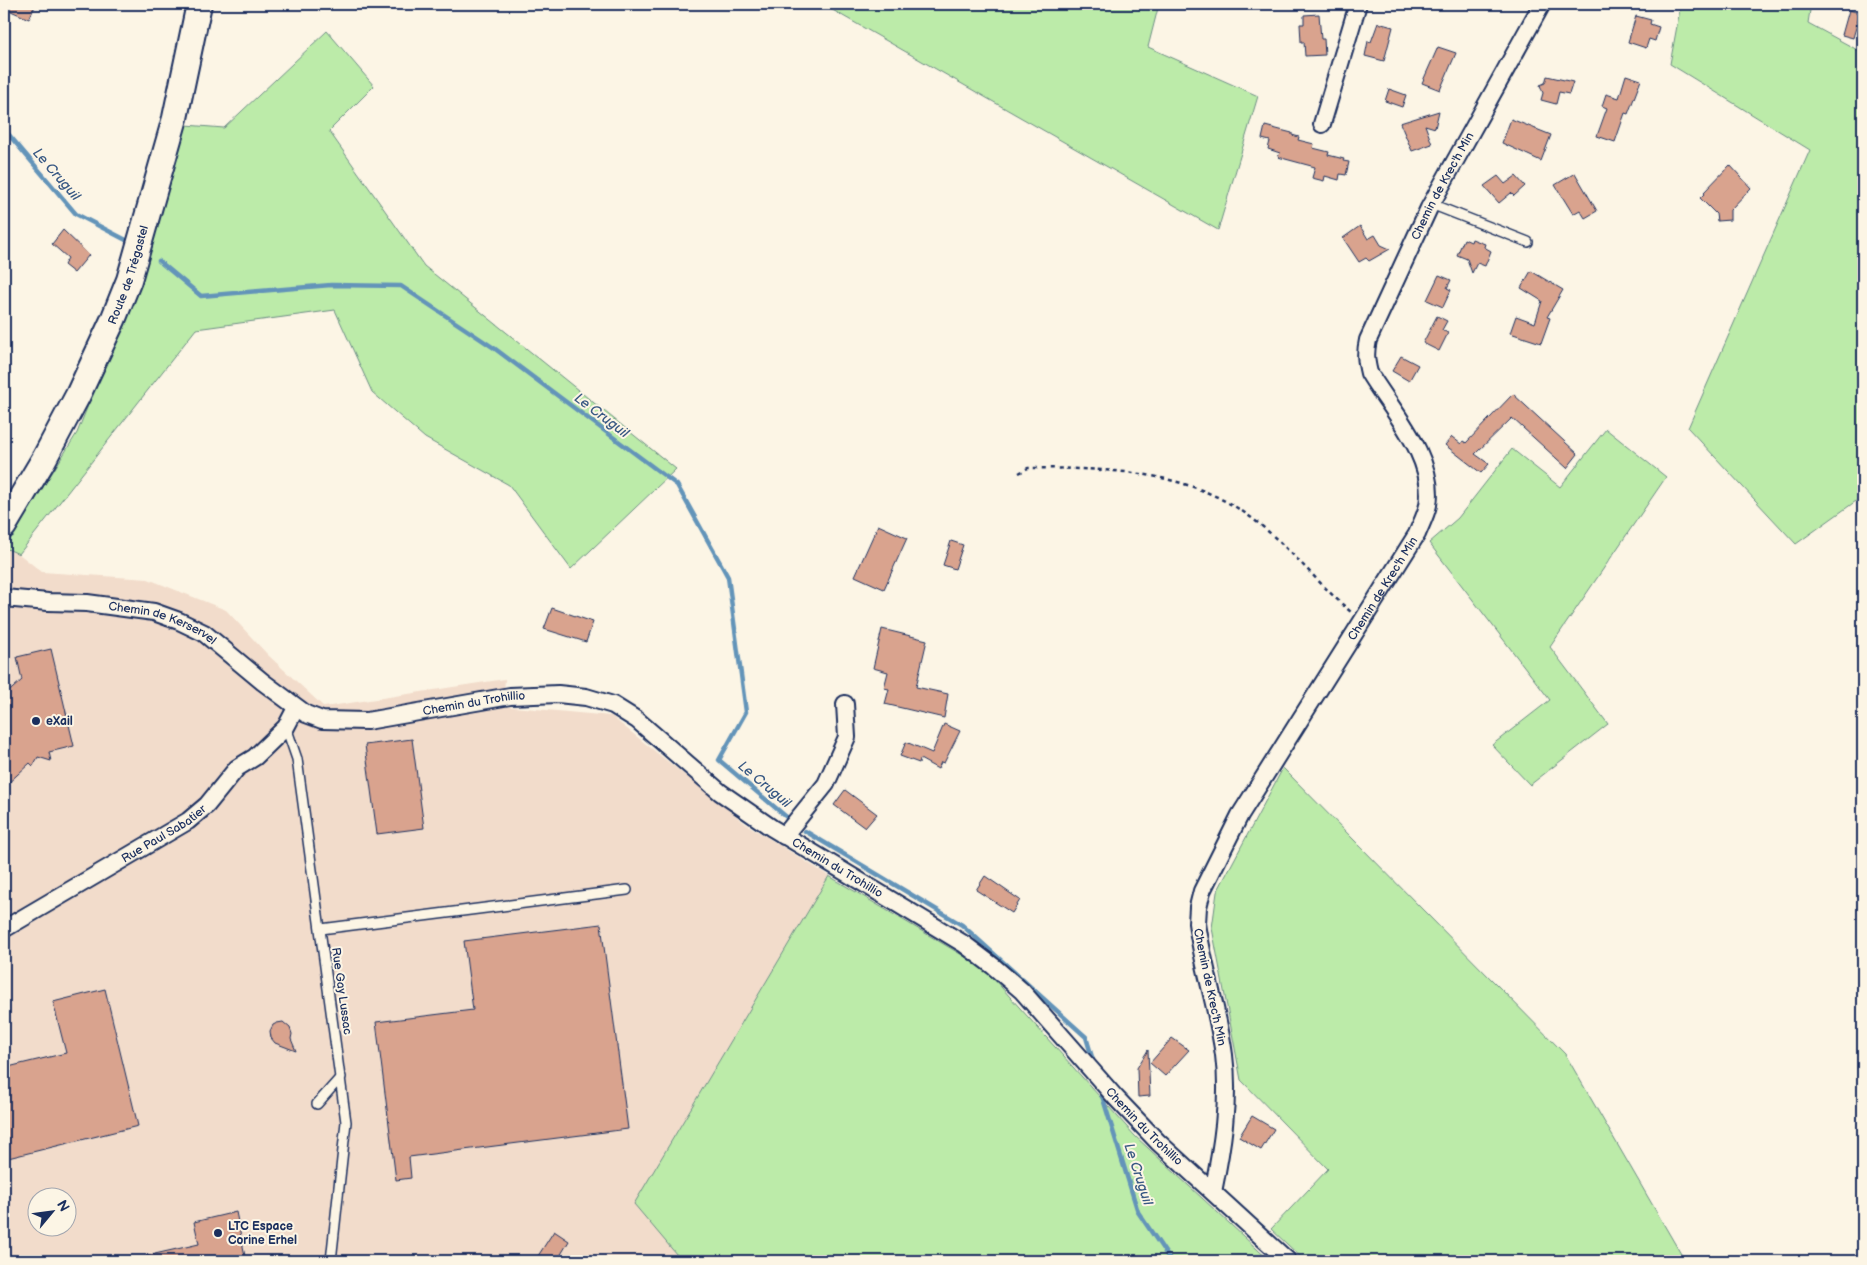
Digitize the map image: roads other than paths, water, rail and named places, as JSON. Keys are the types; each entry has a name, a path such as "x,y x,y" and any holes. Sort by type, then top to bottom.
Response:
{"main road":[{"name":"Route de Trégastel","path":"4,526 44,459 78,395 113,320 129,280 175,118 199,4"}],"street":[{"path":"1322,124 1358,4"},
{"name":"Chemin de Krec'h Min","path":"1213,1192 1221,1152 1226,1092 1224,1056 1199,941 1198,907 1208,877 1240,815 1417,534 1426,514 1428,502 1426,470 1419,450 1369,373 1365,351 1368,340 1431,204 1542,4"},
{"name":"Chemin de Kerservel","path":"4,598 48,602 87,602 154,612 179,621 204,633 296,708"},
{"name":"Chemin du Trohillio","path":"296,708 322,720 367,721 510,696 558,694 599,700 612,705 637,720 720,792 784,836 964,944 1000,972 1022,991 1152,1136 1288,1261"},
{"path":"784,836 826,784 847,737 845,704"},
{"name":"Rue Paul Sabatier","path":"4,929 188,821 207,805 237,768 255,757 286,727 296,708"}],"lane":[{"path":"1431,204 1528,242"},
{"name":"Rue Gay Lussac","path":"286,727 297,759 346,1122 331,1261"},
{"path":"321,929 627,890"},
{"path":"317,1104 341,1077"}],"waterway":[{"name":"Le Cruguil","path":"4,129 76,214 126,240"},
{"name":"Le Cruguil","path":"159,261 201,296 331,285 401,286 494,348 677,485 728,577 746,712 719,760 790,820"},
{"name":"Le Cruguil","path":"805,831 962,925 1086,1037 1094,1064"},
{"name":"Le Cruguil","path":"1100,1089 1138,1212 1171,1261"}],"place":[{"name":"eXail","path":"36,721"},
{"name":"LTC Espace Corine Erhel","path":"218,1233"}]}
